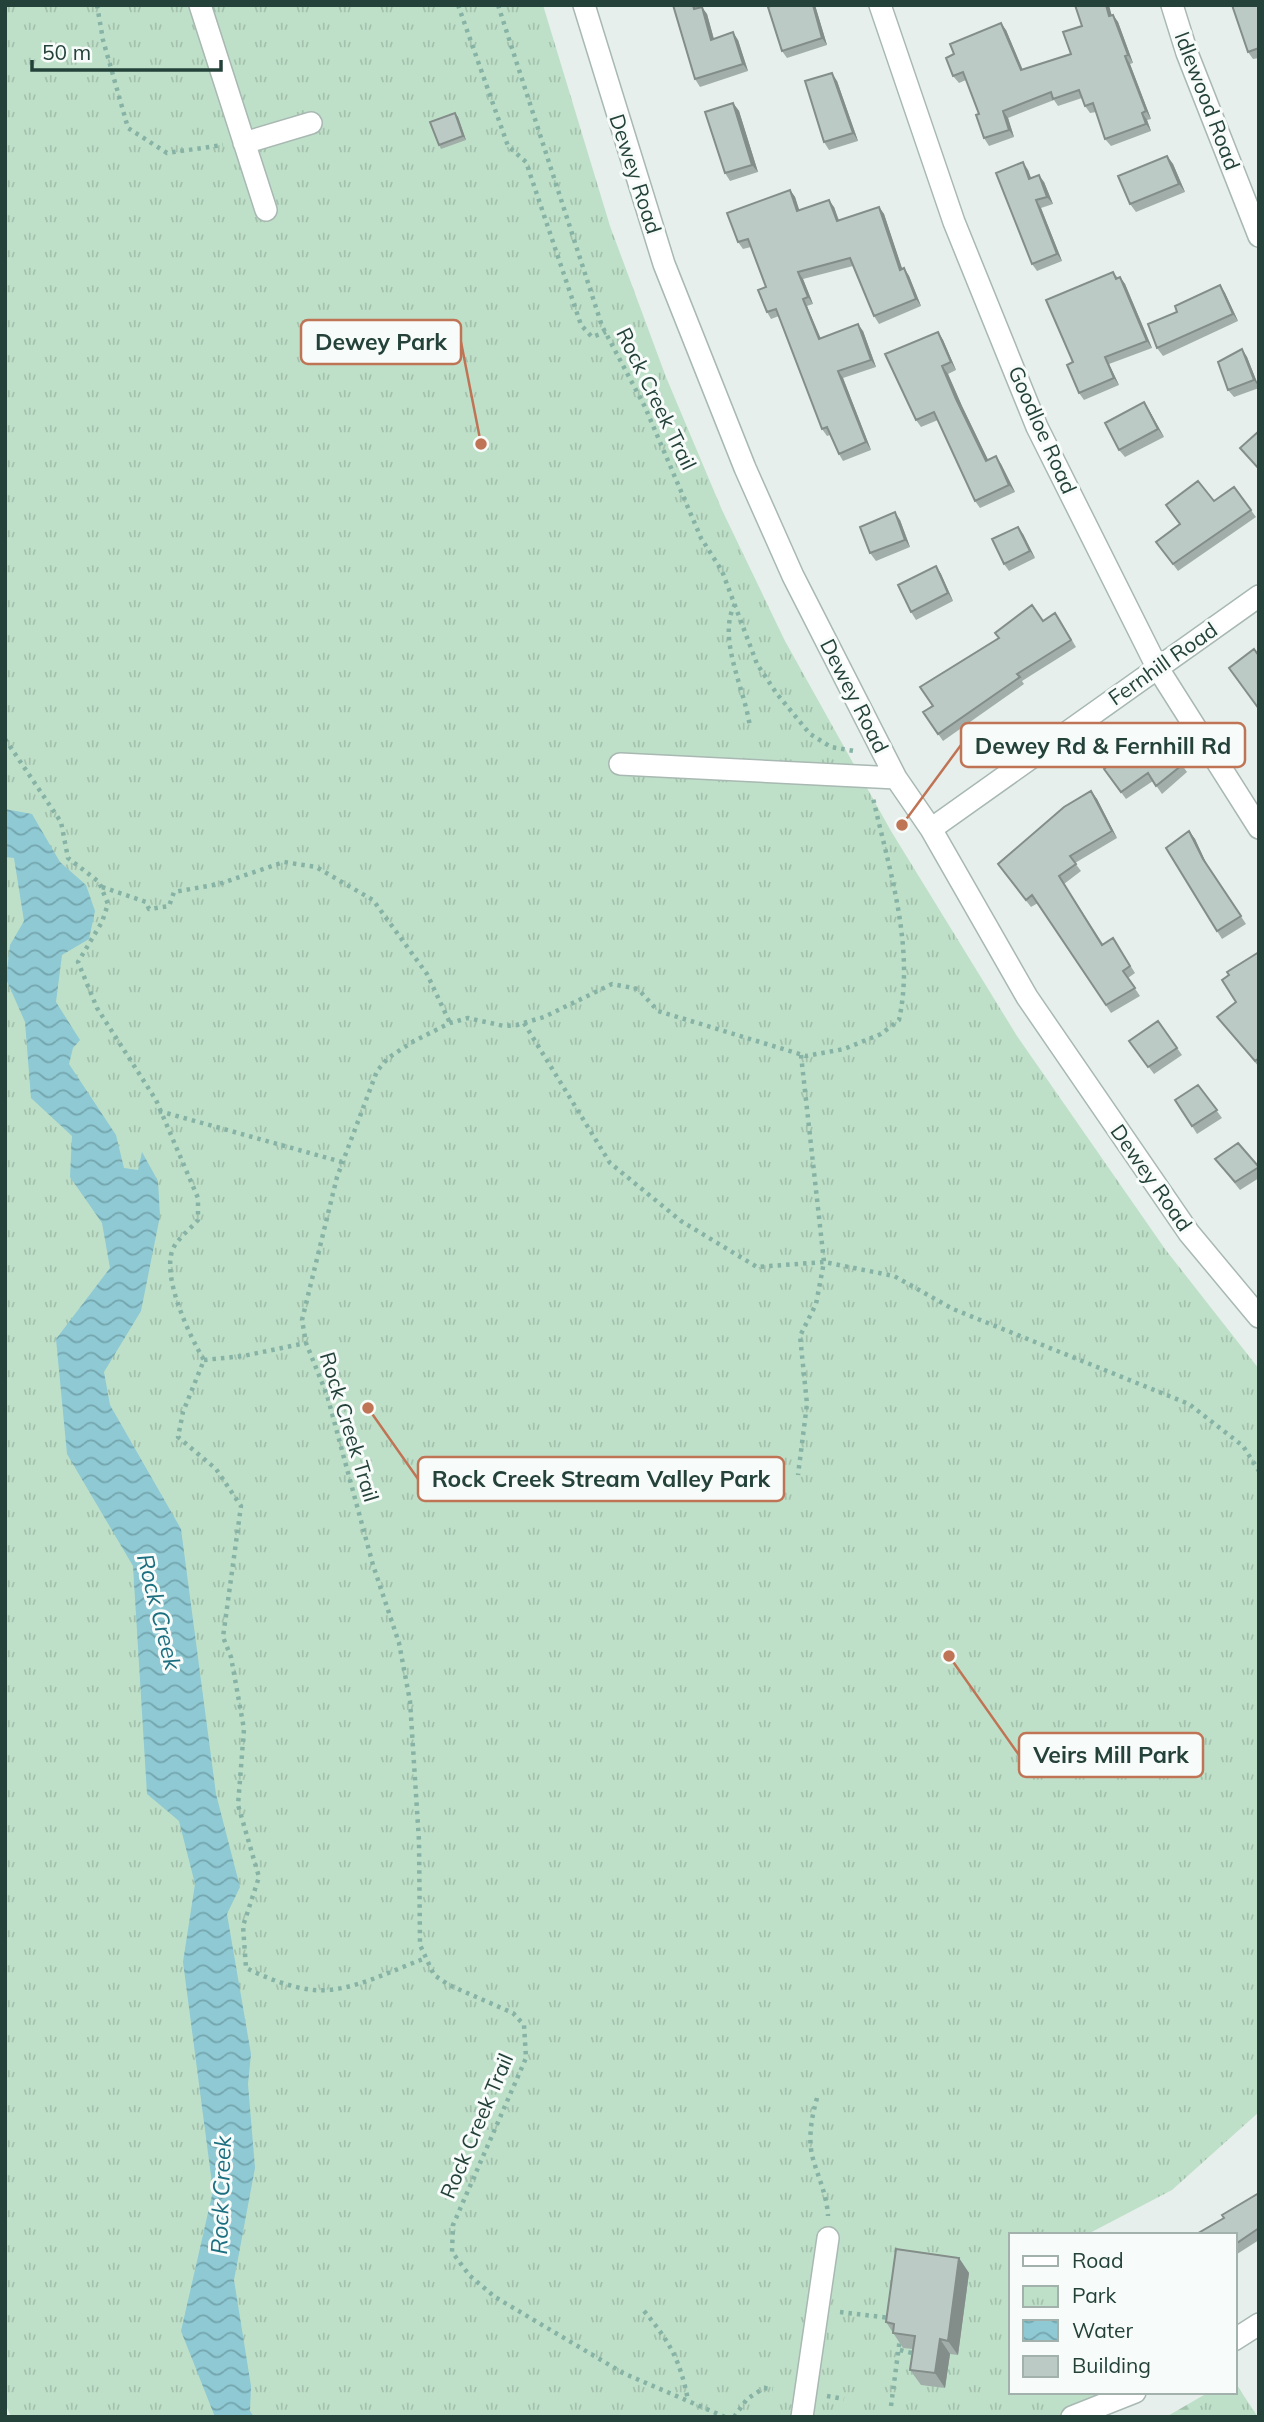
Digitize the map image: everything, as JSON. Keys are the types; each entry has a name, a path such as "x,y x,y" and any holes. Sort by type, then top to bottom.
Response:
{"street":[{"path":"200,5 266,210"},
{"name":"Dewey Road","path":"584,5 664,264 745,468 793,576 896,778 931,829 1027,997 1189,1233 1259,1317"},
{"name":"Goodloe Road","path":"880,5 954,222 1037,427 1157,667 1259,828"},
{"name":"Idlewood Road","path":"1172,5 1259,236"},
{"path":"244,143 311,123"},
{"name":"Fernhill Road","path":"931,829 1259,596"},
{"path":"620,764 896,778"},
{"path":"802,2417 828,2238"},
{"path":"1236,2339 1259,2324"},
{"path":"1072,2417 1130,2394"}],"path":[{"path":"97,5 103,40 128,128 167,153 244,143"},
{"path":"458,5 508,146 526,162 581,325 592,337 606,332"},
{"name":"Rock Creek Trail","path":"498,5 606,332 645,407 701,538 722,571 757,664 777,694 810,734 831,747 853,751 858,758"},
{"path":"735,604 727,618 736,680 748,710 750,728"},
{"path":"5,739 61,822 68,858 101,886 146,902 149,909 169,906 174,892 219,884 284,862 316,867 373,900 426,974 450,1023"},
{"name":"Rock Creek Trail","path":"725,2417 623,2373 495,2297 470,2276 452,2252 453,2225 526,2059 527,2039 523,2025 513,2012 449,1985 434,1975 420,1945 415,1750 408,1689 398,1643 373,1565 327,1395 306,1343 302,1313 342,1162 377,1070 387,1058 450,1023 468,1018 503,1026 524,1023 544,1017 612,984 638,989 658,1011 801,1055 844,1049 881,1034 899,1020 904,996 901,923 871,789"},
{"path":"101,886 108,904 102,922 78,962 97,1008 156,1100 198,1198 198,1220 173,1247 171,1276 183,1323 204,1360"},
{"path":"524,1023 610,1163 681,1222 757,1266 824,1262 894,1276 953,1309 1189,1404 1244,1447 1259,1471"},
{"path":"798,1475 807,1404 800,1336 816,1304 824,1262 801,1055"},
{"path":"159,1111 342,1162"},
{"path":"204,1360 243,1356 306,1343"},
{"path":"204,1360 183,1412 178,1437 216,1469 241,1506 223,1637 231,1657 244,1729 238,1805 259,1877 243,1926 246,1968 264,1977 315,1990 357,1983 426,1958"},
{"path":"817,2098 811,2127 812,2154 827,2209"},
{"path":"644,2311 663,2333 681,2364 688,2401"},
{"path":"850,2313 898,2319"},
{"path":"891,2406 901,2338"},
{"path":"900,2350 925,2355"},
{"path":"734,2417 747,2399 764,2388 773,2389"},
{"path":"823,2395 844,2399"}],"green space":[{"path":"5,5 543,5 610,226 666,377 722,510 785,641 891,831 1017,1036 1165,1249 1259,1369 1259,2112 1172,2190 1090,2233 1009,2233 1009,2394 1096,2394 1107,2417 11,2417 5,2403"},
{"path":"1236,2384 1258,2417 1166,2417 1206,2394 1236,2394"},
{"path":"1237,2385 1256,2417 1181,2417 1221,2394 1236,2394"}],"water":[{"name":"Rock Creek","path":"5,809 32,814 60,862 86,885 95,911 89,939 62,955 56,1002 80,1040 73,1048 69,1064 116,1135 124,1168 138,1170 142,1152 158,1181 160,1216 141,1311 104,1372 110,1405 181,1529 216,1794 240,1887 227,1914 251,2054 248,2084 255,2168 234,2280 251,2386 250,2411 254,2417 215,2417 181,2331 213,2191 183,1962 195,1884 179,1821 147,1794 133,1566 67,1454 56,1339 110,1268 102,1223 70,1177 72,1136 31,1098 25,1022 6,979 10,945 24,921 14,858 5,857"}],"building":[{"path":"673,5 693,5 694,9 702,7 711,40 733,32 743,64 695,79"},
{"path":"813,5 822,38 782,51 768,7"},
{"path":"1075,5 1106,5 1109,16 1113,15 1146,111 1142,113 1146,124 1105,139 1093,103 1085,106 1079,90 1053,99 1051,92 1003,111 1009,130 984,138 976,115 979,114 963,72 953,76 946,58 954,54 950,44 1001,23 1021,70 1071,54 1063,32 1082,26"},
{"path":"1232,5 1259,5 1259,48 1248,52"},
{"path":"832,73 853,133 824,142 805,81"},
{"path":"733,103 752,165 725,173 705,112"},
{"path":"455,113 463,136 439,145 430,122"},
{"path":"1167,156 1179,184 1130,204 1118,176"},
{"path":"1023,162 1029,179 1039,175 1047,197 1036,200 1057,254 1032,264 996,173"},
{"path":"790,190 797,211 829,200 837,221 879,207 900,270 904,268 916,299 874,316 850,258 798,272 808,297 803,299 819,339 858,324 871,360 838,371 866,442 839,454 827,427 822,429 776,309 767,312 758,290 766,287 748,239 738,242 727,213"},
{"path":"1113,272 1116,279 1120,277 1147,341 1105,357 1114,378 1079,393 1067,365 1073,362 1046,300"},
{"path":"1220,285 1233,314 1157,348 1148,324 1177,312 1175,306"},
{"path":"938,332 951,362 942,366 956,399 986,461 996,456 1009,485 975,501 934,412 916,420 885,354"},
{"path":"1242,349 1254,380 1228,390 1218,362"},
{"path":"1144,402 1158,429 1119,450 1105,423"},
{"path":"1259,431 1259,469 1240,448"},
{"path":"1198,481 1214,501 1234,487 1251,510 1173,564 1156,542 1180,524 1166,505"},
{"path":"895,512 905,540 870,553 860,527"},
{"path":"1018,527 1030,551 1004,564 992,539"},
{"path":"936,566 948,593 911,612 898,585"},
{"path":"1032,605 1043,621 1055,613 1071,640 1017,674 1020,677 938,734 923,712 933,706 920,687 999,638 995,633"},
{"path":"1254,649 1259,656 1259,709 1229,668"},
{"path":"1160,734 1182,765 1156,786 1148,773 1121,792 1104,769 1131,746 1137,754"},
{"path":"1091,791 1112,831 1070,856 1076,864 1059,876 1102,945 1113,938 1130,966 1123,971 1135,988 1106,1005 1032,895 1026,900 998,864 1064,807"},
{"path":"1189,831 1203,859 1241,916 1217,931 1166,848"},
{"path":"1259,952 1259,1058 1255,1061 1217,1017 1236,1002 1222,980 1229,975 1227,972"},
{"path":"1158,1021 1177,1048 1148,1067 1129,1041"},
{"path":"1198,1085 1217,1110 1192,1126 1175,1100"},
{"path":"1238,1143 1259,1167 1235,1182 1215,1159"},
{"path":"1259,2193 1259,2228 1236,2244 1236,2233 1198,2233 1224,2218 1222,2215"},
{"path":"896,2249 959,2258 948,2341 940,2339 935,2373 910,2370 915,2336 893,2333 894,2324 886,2322"}],"place":[{"name":"Dewey Park","path":"481,444"},
{"name":"Dewey Rd & Fernhill Rd","path":"902,825"},
{"name":"Rock Creek Stream Valley Park","path":"368,1408"},
{"name":"Veirs Mill Park","path":"949,1656"}]}
